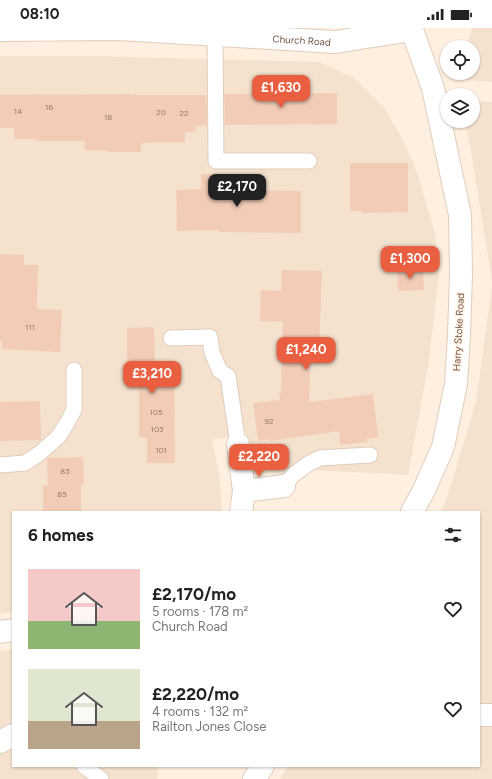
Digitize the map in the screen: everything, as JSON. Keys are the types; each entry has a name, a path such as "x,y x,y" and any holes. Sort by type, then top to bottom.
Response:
{"street":[{"name":"Church Road","path":"0,30 120,29 334,42 413,29"},
{"name":"Harry Stoke Road","path":"413,29 433,88 460,215 461,274 456,384 443,448 413,511"},
{"path":"238,444 243,502 284,486"},
{"path":"0,632 12,630"},
{"path":"480,715 492,715"},
{"path":"0,742 12,736"},
{"path":"254,779 262,767"}],"lane":[{"path":"215,34 216,161 309,161"},
{"path":"171,338 210,337 212,353 220,371 228,376 238,444"},
{"path":"0,465 25,463 40,453 59,436 74,410 74,370"},
{"path":"284,486 293,475 308,464 320,458 370,455"},
{"path":"85,767 101,779"}],"shaded area":[{"path":"472,28 492,28 492,82 467,80 480,80 480,40 468,40"},
{"path":"0,56 95,56 319,62 353,77 385,109 404,142 418,175 435,234 439,274 428,367 408,475 271,468 260,466 254,459 246,433 212,440 219,473 221,511 12,511 12,612 0,614"},
{"path":"480,101 492,102 492,281 466,128 480,128"},
{"path":"492,286 492,779 280,779 287,767 480,767 480,511 441,511 446,501 476,402"},
{"path":"12,649 12,767 158,767 157,779 0,779 0,651"}],"building":[{"path":"337,93 337,124 225,125 224,94"},
{"path":"0,95 206,95 207,125 196,126 196,131 185,132 185,142 141,143 141,152 85,150 85,141 37,141 37,139 14,139 14,128 0,128"},
{"path":"350,163 408,163 408,212 362,213 362,211 350,211"},
{"path":"201,174 236,175 236,190 301,191 301,233 219,232 219,230 177,231 176,190 201,189"},
{"path":"0,254 24,255 24,265 38,265 37,309 62,310 60,352 2,349 2,341 0,341"},
{"path":"423,268 424,290 398,291 397,269"},
{"path":"282,270 322,271 319,351 311,351 309,402 373,394 378,437 366,439 367,442 340,445 339,431 270,441 270,439 258,441 253,403 280,400 279,393 281,393 283,322 260,321 261,290 281,291"},
{"path":"154,327 155,364 173,364 175,463 147,463 147,438 139,437 139,389 127,390 127,328"},
{"path":"40,401 41,440 0,441 0,402"},
{"path":"83,457 84,484 81,484 81,511 43,511 43,485 48,485 48,458"}]}
